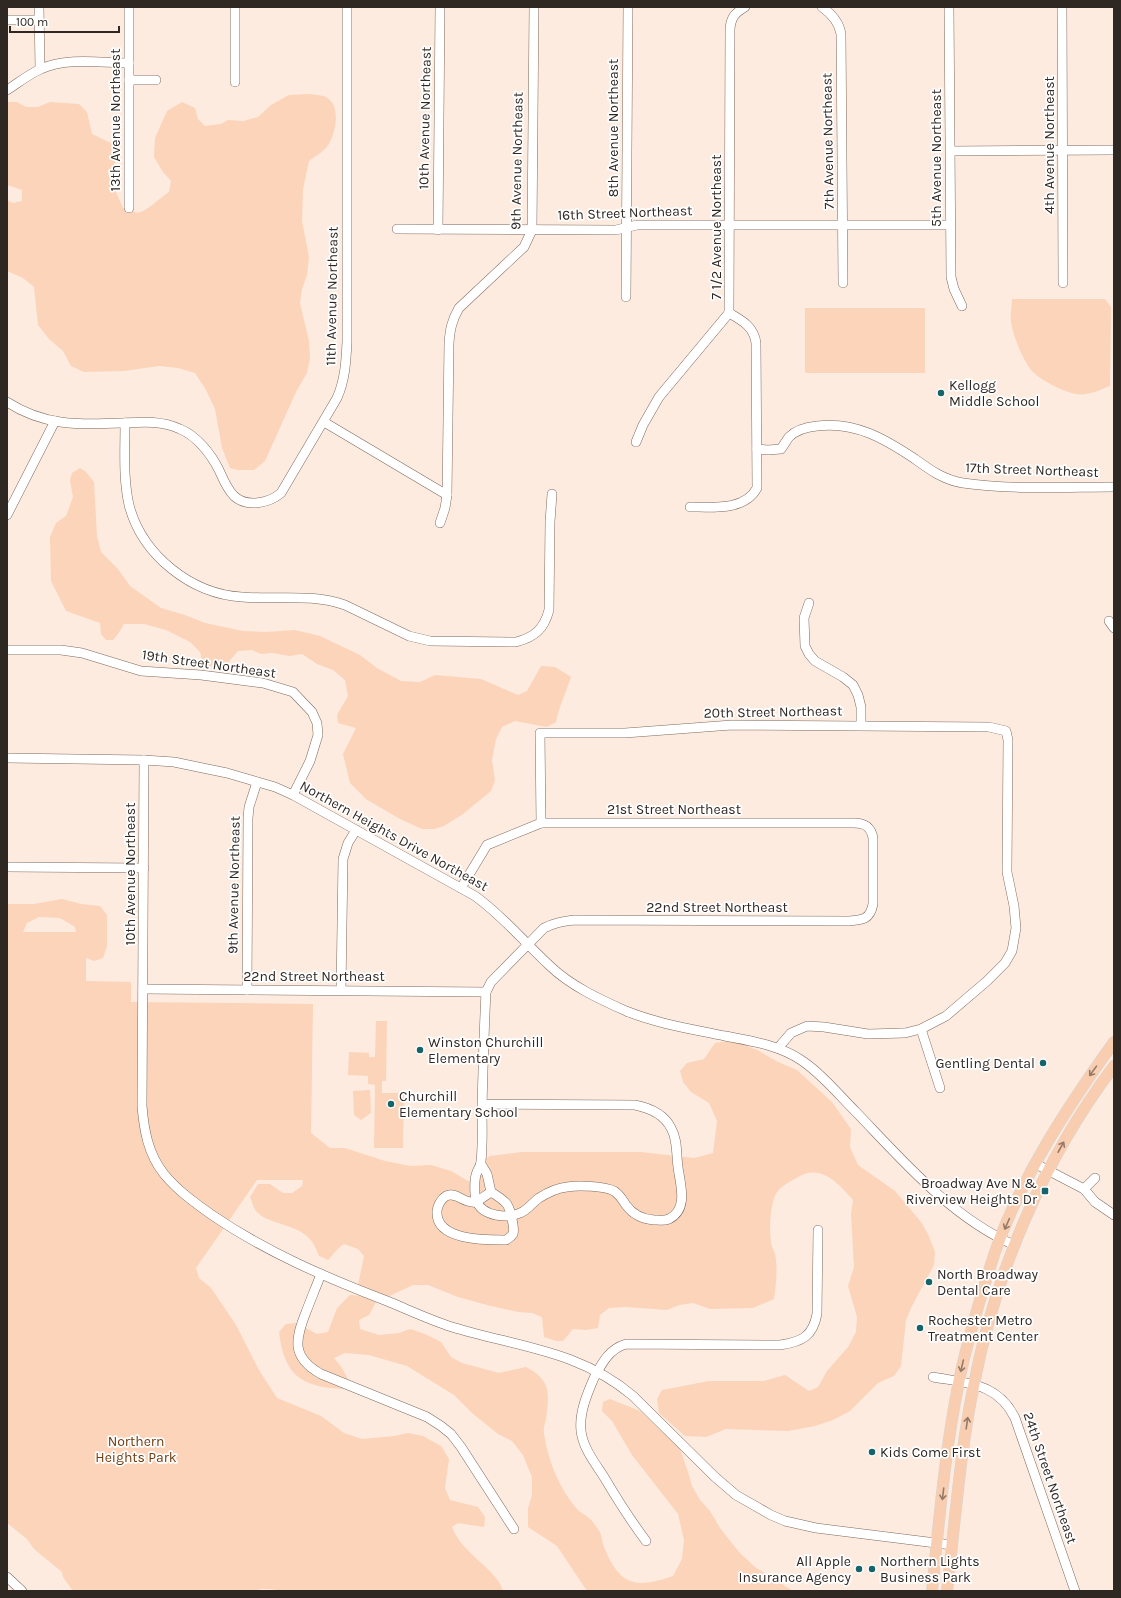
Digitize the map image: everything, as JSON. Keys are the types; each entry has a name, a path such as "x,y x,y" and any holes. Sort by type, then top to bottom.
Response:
{"main road":[{"path":"932,1591 950,1433 959,1382 973,1323 1000,1239 1036,1164 1066,1111 1114,1042"},
{"path":"947,1591 963,1454 973,1385 982,1346 995,1302 1014,1245 1048,1171 1072,1127 1114,1066"}],"street":[{"path":"39,7 40,69"},
{"name":"13th Avenue Northeast","path":"129,208 130,7"},
{"path":"235,7 235,82"},
{"name":"11th Avenue Northeast","path":"7,402 22,411 54,421 74,424 154,422 168,424 192,435 218,467 229,490 234,496 250,503 260,503 269,501 282,493 324,422 342,387 346,360 347,7"},
{"name":"10th Avenue Northeast","path":"438,230 440,7"},
{"name":"9th Avenue Northeast","path":"440,523 445,508 447,495 449,343 452,320 459,308 524,247 532,230 534,7"},
{"name":"8th Avenue Northeast","path":"626,297 628,7"},
{"name":"7 1/2 Avenue Northeast","path":"690,506 726,506 742,502 749,498 757,488 755,338 753,332 745,322 730,314 730,29 731,20 734,15 745,7"},
{"name":"7th Avenue Northeast","path":"822,7 837,21 840,26 841,34 843,283"},
{"name":"5th Avenue Northeast","path":"949,7 951,277 954,289 962,306"},
{"name":"4th Avenue Northeast","path":"1062,7 1063,283"},
{"path":"7,20 39,20"},
{"path":"7,90 40,69 50,65 69,62 129,63"},
{"path":"129,80 156,80"},
{"path":"951,151 1114,150"},
{"name":"16th Street Northeast","path":"397,229 616,230 637,225 730,224 950,225"},
{"path":"636,442 643,425 659,397 730,314"},
{"path":"7,515 54,421"},
{"path":"324,422 447,495"},
{"path":"125,423 126,489 132,516 140,532 152,549 170,567 183,577 216,592 229,595 256,598 301,597 334,602 345,605 409,636 430,641 516,642 534,635 547,620 549,610 550,522 552,494"},
{"name":"17th Street Northeast","path":"757,449 781,449 790,436 803,428 839,426 862,430 887,441 936,474 950,480 964,483 999,486 1114,487"},
{"path":"809,603 804,618 805,646 815,661 843,677 852,685 858,695 861,707 861,726"},
{"name":"19th Street Northeast","path":"7,650 60,650 82,653 141,670 201,675 263,684 293,692 312,712 317,723 318,735 310,761 293,795"},
{"name":"20th Street Northeast","path":"541,823 540,733 625,733 732,725 989,727 1006,731 1008,740 1007,872 1014,906 1016,928 1012,951 1005,963 988,981 946,1016 921,1029"},
{"name":"Northern Heights Drive Northeast","path":"7,758 144,760 174,762 194,765 257,782 275,787 293,795 461,888 490,906 550,967 567,980 591,994 646,1018 778,1048 799,1059 818,1072 907,1164 941,1196 974,1223 1000,1239 1014,1245"},
{"name":"10th Avenue Northeast","path":"144,760 143,1111 146,1137 150,1150 164,1174 183,1193 222,1221 279,1255 321,1274 452,1326 570,1358 598,1371 619,1384 633,1396 715,1477 736,1495 771,1515 785,1521 816,1528 952,1545"},
{"name":"9th Avenue Northeast","path":"247,990 248,818 249,807 257,782"},
{"name":"21st Street Northeast","path":"461,888 487,845 541,823 860,823 871,830 873,838 874,871"},
{"path":"342,990 343,858 348,843 356,830"},
{"path":"7,868 144,868"},
{"name":"22nd Street Northeast","path":"527,944 544,928 552,924 574,920 860,920 867,917 872,912 874,871"},
{"path":"482,1104 635,1105 646,1107 656,1112 671,1128 675,1138 682,1194 682,1202 678,1210 667,1220 645,1219 630,1210 622,1197 610,1189 568,1186 552,1191 538,1199 519,1214 499,1216 491,1214 482,1209 476,1202 476,1174 481,1164 482,1104 486,992 491,982 527,944"},
{"name":"22nd Street Northeast","path":"143,989 486,992"},
{"path":"778,1048 791,1033 807,1026 824,1027 868,1034 899,1033 921,1029 940,1088"},
{"path":"481,1164 487,1174 491,1192 507,1204 514,1232 511,1237 506,1240 483,1240 469,1238 455,1234 446,1229 438,1219 437,1212 439,1205 442,1199 448,1195 454,1195 469,1202 476,1202 491,1192"},
{"path":"1036,1164 1084,1189 1095,1202 1114,1215"},
{"path":"1084,1189 1095,1178"},
{"path":"646,1541 627,1516 583,1442 580,1430 585,1399 605,1358 619,1346 626,1344 780,1345 801,1340 812,1330 815,1325 817,1314 818,1230"},
{"path":"321,1274 299,1329 297,1341 298,1352 304,1361 311,1368 321,1374 427,1417 451,1434 462,1447 514,1530"},
{"name":"24th Street Northeast","path":"933,1377 973,1385 994,1392 1007,1404 1012,1412 1075,1591"},
{"path":"7,1577 22,1591"}],"green space":[{"path":"310,94 324,96 331,101 334,106 336,118 334,131 328,145 321,153 309,161 303,189 302,221 309,257 307,275 302,289 300,303 309,341 310,358 307,373 296,392 265,461 254,470 238,470 230,468 222,448 215,409 206,390 195,373 178,368 159,366 124,371 84,372 71,366 63,351 49,339 38,325 34,287 23,278 7,271 7,200 13,203 22,201 22,190 7,185 7,102 17,102 26,107 38,107 50,102 79,104 87,112 92,134 117,146 117,159 108,174 123,208 138,213 169,192 171,181 163,172 154,157 155,138 167,111 182,102 195,108 198,119 205,126 221,124 228,120 243,121 258,117 271,105 289,95"},
{"path":"1012,299 1105,299 1111,307 1110,386 1089,393 1072,393 1054,386 1033,372 1022,355 1012,327"},
{"path":"805,308 925,308 925,373 805,373"},
{"path":"80,468 86,472 94,482 97,536 101,552 118,569 130,586 161,608 205,623 243,631 266,632 295,630 320,636 360,655 377,668 401,681 420,682 435,675 481,679 518,695 527,691 541,666 555,667 571,677 556,722 547,727 515,721 502,727 496,739 492,760 495,780 491,791 463,814 444,826 434,829 422,829 398,818 366,799 350,783 343,754 356,728 338,723 337,715 348,696 345,680 333,670 317,664 302,654 290,656 272,653 261,654 252,650 238,651 226,665 214,667 203,664 200,652 190,642 166,630 144,624 124,624 113,640 106,640 101,634 100,623 66,611 51,581 50,537 56,523 66,516 73,497 70,480 72,473"},
{"name":"Northern Heights Park","path":"62,899 81,904 100,906 107,915 107,946 103,958 94,961 86,958 86,981 131,982 131,1002 313,1004 311,1133 330,1148 345,1148 385,1161 410,1166 431,1165 451,1171 468,1181 477,1176 477,1164 490,1156 522,1152 641,1152 694,1158 713,1153 717,1121 709,1103 691,1092 683,1082 680,1071 687,1063 704,1059 715,1043 730,1041 743,1044 797,1070 832,1102 851,1129 850,1147 858,1165 895,1191 921,1222 928,1234 935,1252 934,1265 906,1320 901,1366 894,1376 878,1383 850,1411 833,1420 815,1426 788,1431 726,1429 706,1437 685,1436 659,1413 657,1399 662,1390 709,1381 764,1381 785,1375 809,1391 818,1387 827,1371 848,1347 856,1332 857,1317 848,1286 854,1267 851,1214 853,1200 842,1188 823,1174 808,1173 800,1176 782,1187 777,1192 775,1197 771,1209 770,1230 771,1244 775,1254 776,1265 774,1299 753,1308 710,1309 693,1303 679,1305 667,1310 626,1307 609,1308 600,1315 598,1328 586,1330 573,1329 563,1341 556,1341 544,1337 542,1317 532,1313 518,1312 487,1305 458,1297 428,1285 413,1285 387,1297 358,1285 364,1256 358,1249 344,1244 328,1260 319,1256 312,1242 302,1233 264,1218 255,1209 250,1197 258,1184 270,1184 283,1193 292,1193 302,1186 303,1180 257,1180 196,1268 199,1278 211,1288 236,1325 259,1370 277,1398 321,1416 344,1433 362,1439 408,1433 423,1436 441,1446 449,1459 445,1488 450,1500 478,1507 485,1517 484,1527 458,1523 452,1527 456,1536 463,1545 494,1576 503,1591 285,1591 265,1589 254,1591 73,1591 63,1577 62,1572 34,1549 27,1539 7,1523 7,904 34,904","holes":["39,917 60,918 75,927 76,932 23,932 27,923"]},
{"path":"376,1021 387,1021 386,1081 382,1081 382,1093 404,1093 403,1148 374,1148 375,1085 368,1084 368,1076 348,1075 349,1052 369,1053 369,1057 375,1057"},
{"path":"370,1090 371,1113 361,1120 354,1115 353,1091"},
{"path":"350,1295 364,1296 376,1302 369,1315 359,1320 360,1329 379,1335 399,1333 410,1329 441,1342 451,1357 462,1363 499,1373 526,1367 541,1377 547,1388 548,1395 544,1434 548,1454 555,1474 571,1501 578,1510 590,1519 600,1532 604,1547 610,1560 616,1570 623,1577 630,1581 639,1583 660,1580 673,1576 682,1559 684,1540 678,1514 632,1455 612,1421 602,1411 603,1402 610,1399 640,1411 680,1449 692,1486 700,1500 710,1511 720,1528 739,1552 755,1567 793,1591 587,1591 557,1546 528,1527 528,1508 532,1495 532,1477 523,1455 512,1441 498,1434 472,1413 454,1395 407,1366 369,1355 345,1353 334,1358 348,1379 343,1389 328,1388 316,1385 297,1376 290,1368 281,1347 279,1332 286,1324 297,1323 317,1334 328,1332 337,1308"}],"place":[{"name":"Kellogg Middle School","path":"941,393"},
{"name":"Winston Churchill Elementary","path":"420,1050"},
{"name":"Gentling Dental","path":"1043,1063"},
{"name":"Churchill Elementary School","path":"391,1104"},
{"name":"Broadway Ave N & Riverview Heights Dr","path":"1045,1191"},
{"name":"North Broadway Dental Care","path":"929,1282"},
{"name":"Rochester Metro Treatment Center","path":"920,1328"},
{"name":"Kids Come First","path":"872,1452"},
{"name":"All Apple Insurance Agency","path":"859,1569"},
{"name":"Northern Lights Business Park","path":"872,1569"}]}
